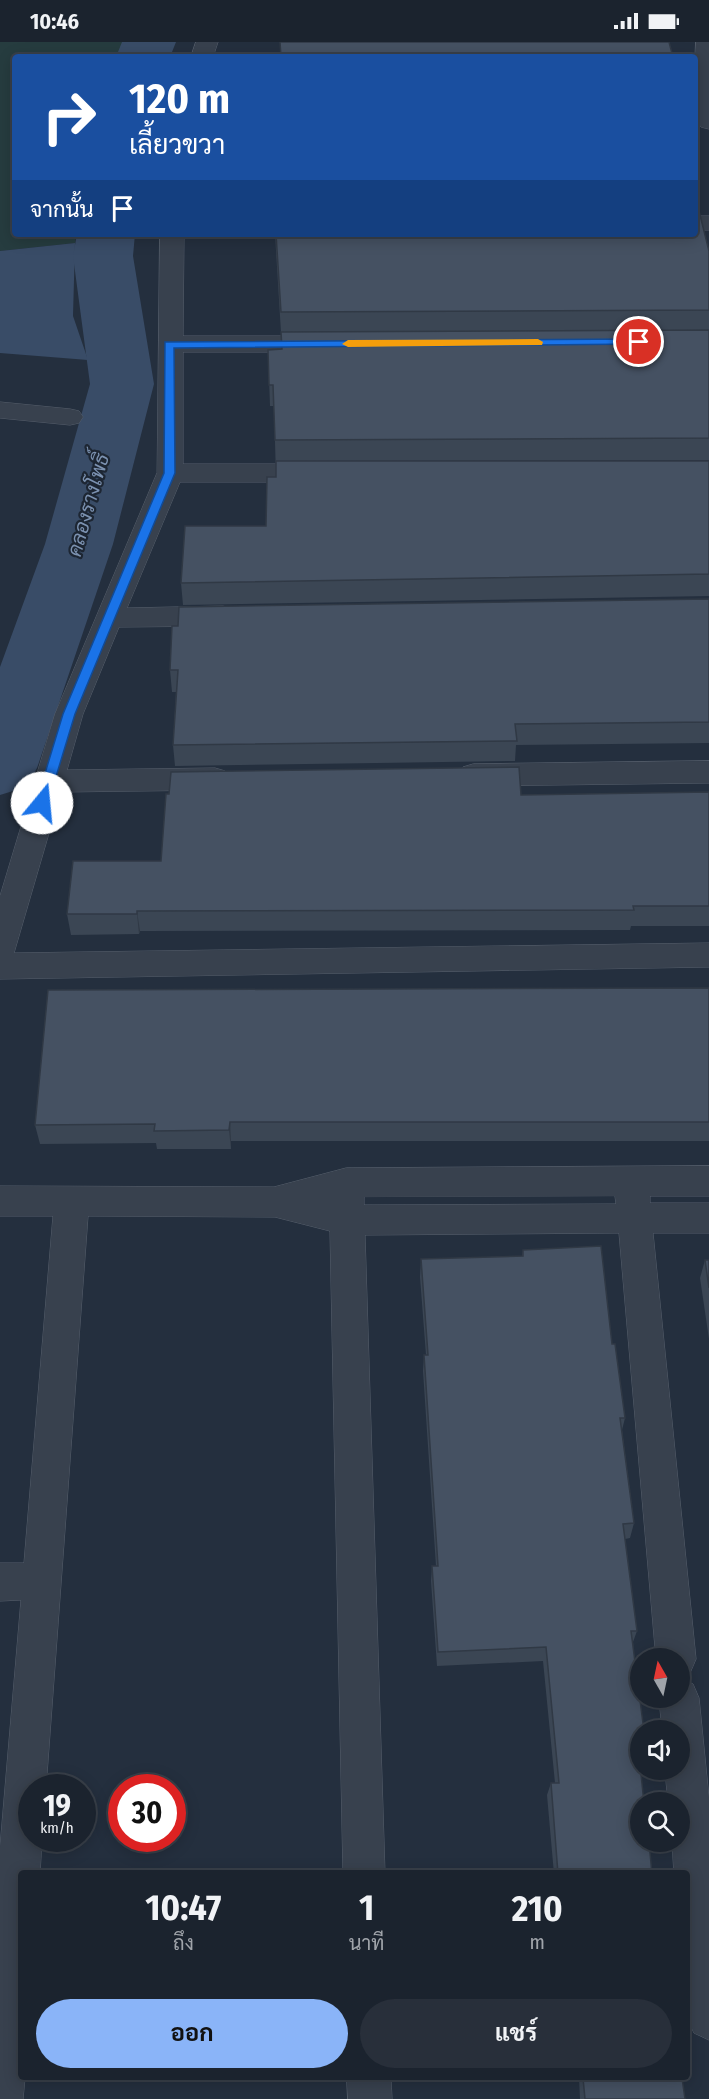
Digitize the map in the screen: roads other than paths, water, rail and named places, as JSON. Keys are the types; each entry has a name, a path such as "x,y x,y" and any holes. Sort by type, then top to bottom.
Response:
{"street":[{"path":"707,42 704,65 709,123"},
{"path":"0,949 69,714 170,473 169,344 172,237"},
{"path":"169,344 349,344"},
{"path":"0,410 70,417"},
{"path":"170,473 349,472"},
{"path":"108,618 249,616"},
{"path":"450,776 709,772"},
{"path":"49,781 237,778"},
{"path":"0,966 709,956"},
{"path":"632,1181 675,1648"},
{"path":"275,1202 346,1183 709,1181"},
{"path":"346,1183 364,1870"},
{"path":"2,2099 8,1913 44,1581 72,1200"},
{"path":"0,1201 275,1202 347,1220 709,1218"},
{"path":"0,1582 44,1581"},
{"path":"681,1708 709,2018"},
{"path":"369,2080 370,2099"}],"water":[{"path":"75,243 73,316 88,360 0,353 0,251"}],"waterway":[{"name":"คลองรางโพธิ์","path":"144,54 149,42"},
{"name":"คลองรางโพธิ์","path":"0,768 79,544 122,384 103,256 106,237"}]}
